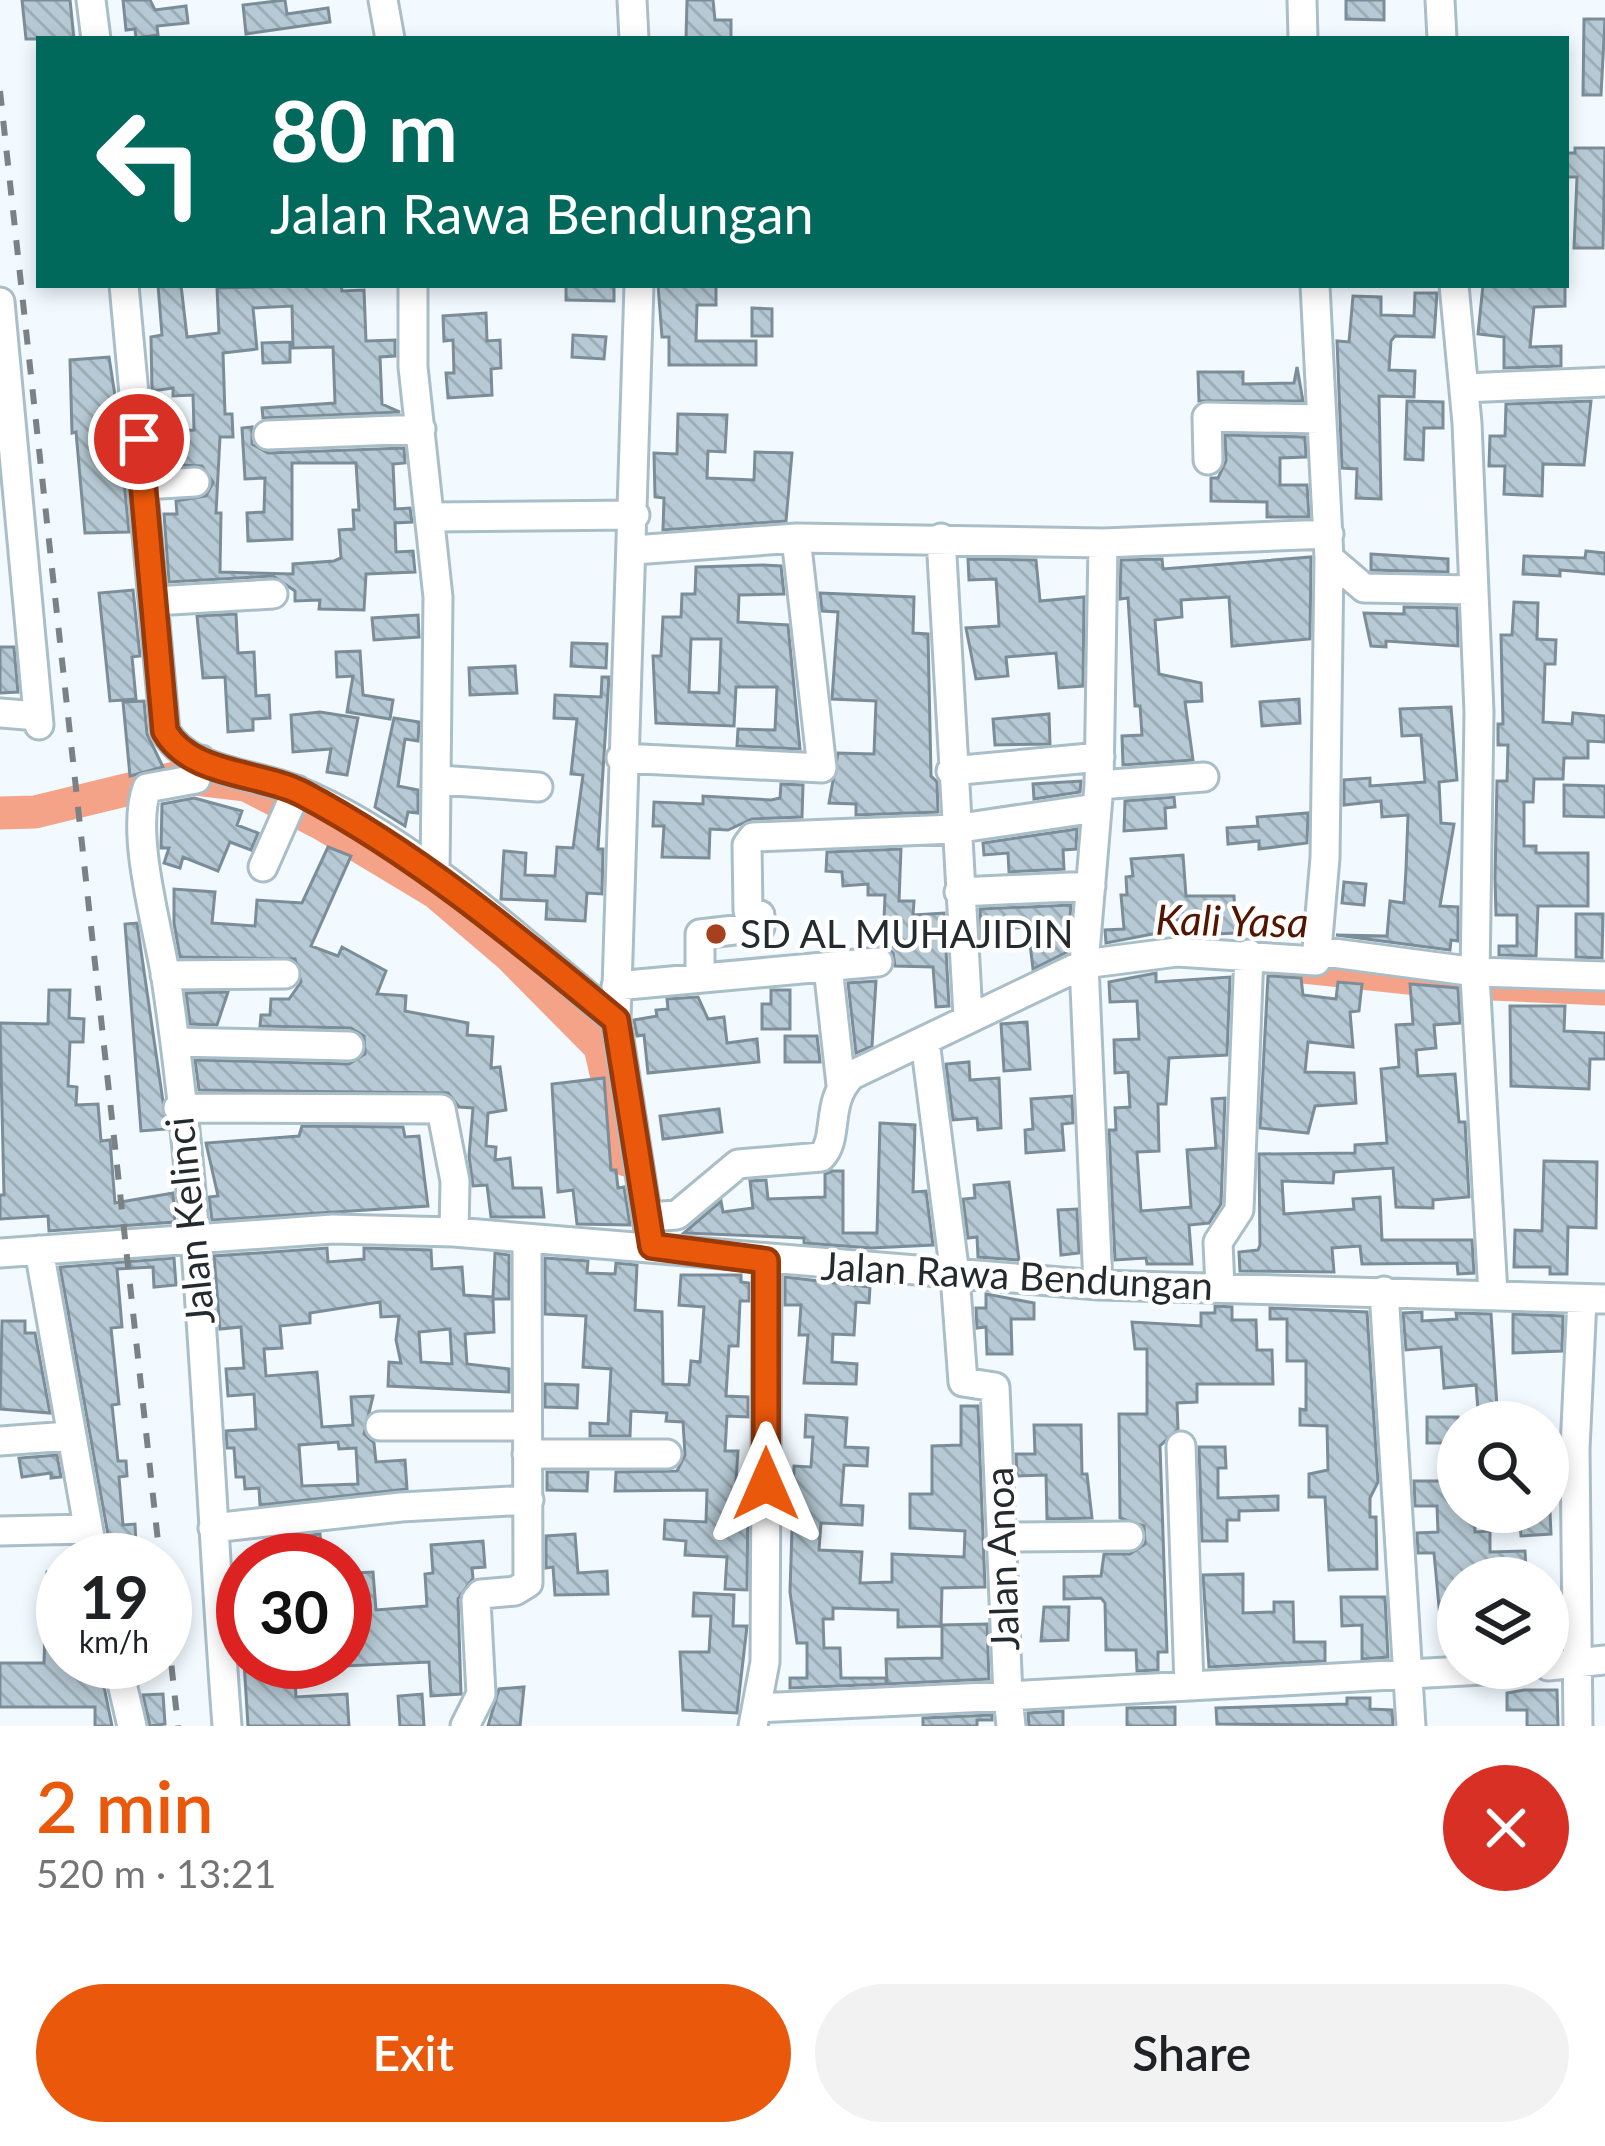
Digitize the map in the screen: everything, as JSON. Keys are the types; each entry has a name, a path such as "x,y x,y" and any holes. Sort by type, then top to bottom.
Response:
{"street":[{"path":"91,0 96,36"},
{"path":"383,0 389,36"},
{"path":"632,0 634,36"},
{"path":"1302,0 1303,36"},
{"path":"1440,0 1442,36"},
{"path":"124,288 165,731 173,745 199,767 291,802 435,875 616,1020"},
{"path":"413,288 413,367 439,518 440,780 435,875"},
{"path":"639,288 616,1020 649,1230 677,1215 738,1164 821,1157 829,1149 830,1115 841,1085 828,967"},
{"path":"841,1085 870,1063 926,1049 968,1015 1084,972 1177,952 1249,961 1315,961 1325,858 1329,546 1315,288"},
{"path":"1454,288 1474,590 1476,979 1493,1294"},
{"path":"0,302 39,720 0,713"},
{"path":"1464,388 1605,382"},
{"path":"1208,460 1207,417 1322,419"},
{"path":"268,435 421,429"},
{"path":"143,485 195,482"},
{"path":"439,518 634,514"},
{"path":"634,550 796,538 1329,546 1364,588 1474,590"},
{"path":"622,758 822,768 796,538"},
{"path":"941,538 968,1015"},
{"path":"1098,1285 1084,972 1098,784 1103,543"},
{"path":"155,602 273,594"},
{"name":"Jalan Kelinci","path":"199,767 153,785 144,795 145,851 176,1042 178,1108 196,1238 227,1726"},
{"path":"951,770 1098,784 1204,776"},
{"path":"440,780 538,787"},
{"path":"700,978 700,934 760,927 760,914 748,911 747,845 753,837 954,829 1098,784"},
{"path":"263,867 291,802"},
{"path":"959,892 1091,886"},
{"path":"1318,951 1476,979 1605,976"},
{"path":"1220,1288 1217,1245 1239,1210 1249,961"},
{"path":"616,986 878,962"},
{"path":"166,975 285,974"},
{"path":"176,1042 349,1046"},
{"path":"926,1049 956,1275"},
{"path":"178,1108 439,1108 449,1130 454,1232"},
{"name":"Jalan Rawa Bendungan","path":"0,1253 333,1229 527,1239 649,1230 766,1261 956,1275 1098,1285 1594,1299"},
{"path":"465,1726 481,1694 476,1600 481,1594 515,1591 528,1583 527,1239"},
{"path":"39,1250 89,1533"},
{"path":"756,1717 766,1662 766,1261"},
{"name":"Jalan Anoa","path":"756,1717 1008,1696 995,1388 963,1382 956,1275"},
{"path":"1384,1291 1411,1726"},
{"path":"1578,1726 1591,1662 1574,1449 1594,1299"},
{"path":"380,1426 667,1454"},
{"path":"0,1441 69,1436"},
{"path":"1181,1445 1189,1685"},
{"path":"213,1528 401,1507 529,1500"},
{"path":"0,1531 88,1529"},
{"path":"1001,1538 1129,1536"},
{"path":"1011,1726 1008,1696 1437,1674"},
{"path":"123,1689 132,1726"}],"building":[{"path":"22,0 70,0 74,36 26,39"},
{"path":"123,0 150,0 155,10 186,6 188,23 157,26 158,35 136,36 135,29 126,30"},
{"path":"285,0 287,14 328,8 330,22 246,34 243,5"},
{"path":"687,0 713,0 715,20 731,20 731,36 686,36"},
{"path":"1346,0 1384,0 1384,20 1346,19"},
{"path":"1584,19 1605,19 1601,95 1583,95"},
{"path":"1575,148 1605,148 1603,248 1574,248 1577,177 1569,177 1569,153 1575,153"},
{"path":"158,288 181,288 187,337 219,333 217,288 364,290 366,341 395,340 395,356 380,357 382,404 400,412 263,418 262,408 335,403 333,347 293,348 292,306 253,308 257,349 223,353 225,414 232,414 233,437 220,437 216,513 221,513 220,572 293,574 293,564 341,558 339,530 354,529 353,510 359,510 356,463 292,463 292,539 248,541 247,513 264,512 265,478 245,479 242,428 252,427 252,444 268,453 404,448 405,463 393,464 395,509 410,508 412,522 395,523 396,552 413,551 415,572 366,574 364,610 319,609 320,600 295,601 295,591 273,576 169,582 164,514 177,514 176,501 206,496 213,482 202,466 178,465 178,431 194,430 193,395 173,396 173,388 152,391 151,337 162,335"},
{"path":"566,288 614,288 614,301 566,300"},
{"path":"658,288 716,288 716,305 697,305 696,341 756,341 756,365 669,365 669,337 662,337"},
{"path":"1483,288 1565,288 1565,306 1534,307 1530,347 1561,346 1561,366 1504,368 1504,337 1478,334"},
{"path":"1415,293 1437,293 1434,337 1395,336 1391,341 1389,370 1415,371 1414,397 1379,396 1381,499 1356,498 1357,469 1342,468 1337,341 1349,342 1353,296 1381,297 1381,315 1414,316"},
{"path":"752,308 772,309 772,336 752,336"},
{"path":"486,313 487,341 500,340 501,368 491,369 492,395 448,398 446,373 454,373 453,340 444,341 443,316"},
{"path":"573,335 606,337 604,359 572,357"},
{"path":"290,342 290,362 263,363 262,343"},
{"path":"109,357 118,415 108,416 111,461 122,460 129,532 85,533 76,432 72,433 70,360"},
{"path":"1297,367 1303,401 1199,401 1198,372 1243,372 1243,384 1294,383"},
{"path":"1407,401 1443,402 1443,428 1424,428 1423,460 1405,459"},
{"path":"1591,401 1584,465 1543,464 1542,496 1504,494 1505,466 1489,466 1490,436 1505,436 1506,404"},
{"path":"678,414 727,415 725,452 708,451 707,478 754,480 755,452 792,453 786,521 663,530 664,498 655,497 654,453 677,454"},
{"path":"1225,435 1305,437 1306,457 1280,458 1280,485 1307,485 1309,517 1267,517 1267,502 1211,501 1211,478 1218,478 1226,461"},
{"path":"1586,551 1605,553 1605,574 1560,570 1560,576 1523,574 1524,556 1585,558"},
{"path":"1371,554 1448,559 1448,572 1371,570"},
{"path":"1311,557 1310,639 1232,646 1229,597 1181,600 1182,617 1155,620 1159,674 1201,683 1202,701 1185,702 1193,760 1123,765 1122,736 1142,735 1140,706 1135,706 1128,598 1120,599 1121,560 1162,559 1163,569"},
{"path":"968,559 1036,560 1040,601 1084,597 1083,686 1059,688 1056,653 1006,657 1008,676 976,679 966,628 999,626 998,608 996,579 969,580"},
{"path":"781,566 784,594 739,595 738,622 788,625 800,749 737,746 738,729 775,730 777,687 736,687 734,726 656,723 653,656 661,656 663,617 681,617 682,594 695,594 696,567","holes":["691,639 721,639 719,693 689,692"]},
{"path":"133,590 140,656 132,657 136,699 110,701 99,593"},
{"path":"820,593 914,597 913,633 928,634 931,776 937,782 938,812 856,815 856,804 829,803 838,753 874,754 876,701 832,699 838,612 822,611"},
{"path":"1514,602 1538,603 1537,639 1556,640 1555,664 1545,664 1543,722 1572,724 1573,713 1605,716 1605,742 1588,741 1588,758 1564,758 1563,779 1534,779 1533,802 1524,802 1524,846 1536,846 1536,853 1588,853 1588,906 1538,906 1536,956 1499,955 1499,946 1517,946 1517,915 1496,915 1497,781 1507,781 1508,745 1498,745 1498,724 1503,724 1501,635 1512,635"},
{"path":"1404,607 1457,608 1458,646 1386,641 1386,647 1371,646 1364,613 1404,614"},
{"path":"236,614 238,653 254,652 256,696 269,695 270,718 253,719 253,730 228,732 225,677 203,678 197,616"},
{"path":"418,615 419,637 374,640 372,618"},
{"path":"572,643 607,644 606,668 571,666"},
{"path":"0,647 14,647 18,692 0,693"},
{"path":"360,651 363,695 393,700 390,719 347,712 353,676 337,677 336,652"},
{"path":"515,666 517,693 470,695 469,668"},
{"path":"602,677 609,677 598,849 603,849 602,894 587,893 585,921 546,919 547,901 501,899 504,851 526,853 525,875 555,876 557,847 573,848 583,775 571,774 577,719 554,718 555,695 601,697"},
{"path":"1299,699 1300,723 1262,726 1260,702"},
{"path":"144,701 147,734 163,767 130,776 123,702"},
{"path":"1451,707 1457,780 1439,782 1441,823 1454,824 1440,906 1458,907 1458,941 1451,940 1450,950 1336,935 1387,936 1390,901 1404,903 1406,869 1408,815 1382,817 1381,801 1344,805 1344,780 1370,778 1370,786 1425,782 1421,735 1402,736 1400,709"},
{"path":"320,712 358,718 347,775 327,772 331,749 293,752 291,715"},
{"path":"1049,714 1050,744 995,745 993,719"},
{"path":"394,718 419,722 418,741 405,739 398,786 418,790 418,813 408,812 405,826 375,807"},
{"path":"1081,781 1080,792 1034,799 1033,784"},
{"path":"781,784 803,785 802,817 752,819 728,830 710,829 709,858 662,857 664,826 653,826 654,802 703,804 703,796 771,800 780,798"},
{"path":"1564,785 1605,786 1605,817 1564,816"},
{"path":"1174,797 1175,807 1165,808 1166,828 1124,831 1125,801"},
{"path":"194,798 242,811 237,825 258,833 251,850 230,842 218,871 183,857 180,868 164,863 169,848 161,848 162,804"},
{"path":"1308,813 1307,843 1259,849 1259,841 1228,844 1227,828 1258,826 1257,817"},
{"path":"1077,829 1076,849 1063,850 1064,869 1009,872 1008,853 984,855 983,843"},
{"path":"328,847 351,856 311,946 338,956 342,947 386,971 377,994 406,996 405,1011 468,1023 467,1035 493,1037 491,1068 500,1067 506,1110 488,1113 486,1146 496,1147 495,1160 510,1158 513,1188 541,1188 544,1217 491,1217 487,1185 473,1186 469,1156 473,1108 459,1107 448,1093 199,1090 195,1060 349,1064 365,1054 364,1036 351,1028 260,1026 261,1015 270,1015 271,999 289,999 301,982 295,959 180,957 174,889 215,892 212,923 255,926 257,900 302,903"},
{"path":"901,849 899,901 914,901 913,915 944,913 949,1006 936,1007 933,967 895,966 893,953 883,945 885,895 868,895 868,884 843,886 842,872 826,871 827,852"},
{"path":"1183,855 1186,896 1234,896 1236,933 1216,934 1215,917 1162,921 1163,932 1106,943 1105,930 1124,929 1121,895 1127,895 1126,877 1133,876 1131,859"},
{"path":"1344,882 1366,884 1364,905 1342,903"},
{"path":"1071,905 1067,952 1033,969 1028,927 1002,929 1003,943 982,945 980,909"},
{"path":"1576,914 1603,914 1602,958 1576,957"},
{"path":"137,923 167,1129 141,1131 125,924"},
{"path":"1156,973 1156,982 1230,977 1227,1055 1169,1058 1166,1104 1158,1104 1159,1151 1137,1152 1141,1211 1191,1207 1187,1150 1216,1148 1212,1099 1225,1098 1221,1204 1209,1223 1189,1225 1192,1264 1147,1264 1146,1258 1115,1260 1109,1130 1116,1130 1115,1108 1130,1107 1128,1072 1115,1073 1114,1040 1139,1039 1137,1001 1110,1002 1109,982"},
{"path":"1268,976 1301,978 1303,995 1336,999 1338,982 1362,984 1359,1011 1350,1012 1353,1047 1308,1042 1305,1072 1354,1073 1356,1103 1315,1106 1308,1133 1260,1128"},
{"path":"876,981 872,1046 856,1053 848,983"},
{"path":"1410,984 1458,988 1460,1023 1434,1025 1436,1048 1416,1050 1418,1076 1455,1074 1459,1122 1465,1122 1469,1197 1433,1200 1433,1208 1396,1207 1393,1168 1334,1172 1333,1183 1282,1181 1284,1214 1354,1209 1353,1199 1380,1197 1382,1240 1472,1240 1474,1273 1458,1274 1457,1263 1362,1264 1360,1246 1332,1248 1334,1272 1240,1271 1239,1252 1258,1250 1260,1245 1259,1154 1355,1153 1355,1145 1387,1143 1381,1069 1399,1067 1396,1025 1413,1024"},
{"path":"49,990 70,990 69,1018 84,1019 83,1042 70,1042 68,1086 77,1087 76,1105 98,1104 101,1141 110,1140 115,1203 173,1193 175,1222 49,1231 48,1216 0,1219 0,1195 4,1195 0,1023 48,1024"},
{"path":"771,990 790,990 790,1029 762,1029 762,1004 771,1004"},
{"path":"228,992 217,1025 190,1024 186,993"},
{"path":"698,997 708,1019 724,1017 727,1043 757,1039 759,1062 648,1073 644,1035 637,1036 634,1020 668,1009 667,999"},
{"path":"1510,1006 1565,1006 1564,1031 1605,1033 1605,1059 1590,1059 1589,1089 1511,1086"},
{"path":"1027,1022 1030,1069 1004,1071 1001,1024"},
{"path":"785,1036 817,1036 820,1062 785,1062"},
{"path":"969,1062 970,1080 999,1078 1001,1128 978,1130 977,1118 953,1120 946,1064"},
{"path":"604,1078 611,1170 616,1170 618,1188 624,1187 630,1225 577,1224 573,1190 558,1192 552,1084"},
{"path":"1072,1096 1073,1123 1062,1124 1064,1150 1026,1153 1025,1130 1033,1129 1031,1099"},
{"path":"719,1109 722,1132 663,1139 660,1116"},
{"path":"880,1123 915,1125 913,1192 926,1191 933,1245 871,1248 804,1243 804,1238 684,1233 721,1201 723,1212 753,1208 750,1181 766,1180 768,1199 825,1197 825,1174 843,1171 843,1233 877,1233"},
{"path":"302,1126 403,1127 405,1137 419,1136 428,1206 212,1220 209,1197 218,1196 206,1143 299,1136"},
{"path":"1544,1161 1597,1162 1596,1228 1568,1227 1567,1274 1550,1274 1550,1267 1514,1267 1515,1230 1542,1231"},
{"path":"1009,1182 1019,1260 978,1257 977,1237 968,1238 963,1199 975,1198 974,1185"},
{"path":"1077,1209 1079,1253 1061,1255 1058,1210"},
{"path":"327,1248 328,1262 364,1259 364,1248 431,1250 432,1269 462,1267 464,1295 493,1297 495,1253 509,1255 509,1299 493,1299 494,1332 465,1334 467,1364 509,1369 509,1392 388,1386 389,1362 401,1363 396,1340 399,1316 381,1317 380,1302 310,1313 310,1323 280,1326 282,1348 264,1349 266,1376 317,1372 322,1427 353,1425 351,1397 373,1396 364,1434 374,1443 376,1462 405,1460 407,1489 260,1505 259,1488 245,1489 244,1477 236,1477 234,1448 227,1448 226,1431 256,1429 254,1394 228,1396 226,1369 244,1368 241,1327 220,1329 214,1256","holes":["450,1329 452,1364 421,1362 419,1332","338,1442 339,1449 356,1448 358,1484 302,1486 299,1445"]},
{"path":"174,1258 176,1285 154,1287 153,1267 117,1269 122,1327 111,1328 119,1404 112,1405 118,1461 126,1461 127,1476 119,1477 123,1525 135,1524 135,1533 108,1533 60,1267"},
{"path":"545,1258 588,1261 587,1273 615,1274 616,1263 637,1265 635,1310 662,1312 663,1384 689,1385 691,1361 700,1362 704,1307 679,1305 681,1275 741,1275 741,1282 749,1283 749,1301 740,1301 738,1346 729,1346 726,1396 748,1397 748,1417 727,1416 725,1451 738,1451 735,1495 748,1496 747,1590 725,1589 727,1557 685,1555 686,1541 664,1539 665,1520 706,1522 707,1490 615,1491 616,1472 677,1471 685,1455 683,1422 666,1421 667,1413 631,1411 630,1436 590,1436 590,1423 608,1424 611,1369 583,1367 586,1316 545,1314"},
{"path":"785,1277 870,1287 869,1303 856,1302 854,1335 833,1334 832,1362 857,1364 856,1384 804,1383 808,1335 799,1335 801,1305 785,1305"},
{"path":"986,1294 1034,1303 1034,1319 1011,1319 1012,1354 987,1354 986,1327 977,1328 976,1308 986,1308"},
{"path":"1215,1306 1232,1307 1232,1320 1256,1320 1257,1350 1272,1350 1273,1384 1197,1384 1197,1402 1177,1403 1178,1429 1160,1446 1167,1652 1158,1652 1158,1670 1137,1671 1136,1650 1106,1650 1105,1603 1101,1598 1064,1599 1064,1577 1101,1576 1104,1554 1130,1554 1145,1544 1144,1526 1120,1518 1119,1414 1147,1414 1147,1349 1135,1349 1132,1322 1201,1326 1201,1313 1215,1313"},
{"path":"1270,1308 1367,1312 1378,1482 1370,1498 1370,1517 1376,1517 1377,1569 1329,1570 1325,1497 1309,1497 1309,1474 1328,1470 1327,1426 1300,1425 1300,1409 1306,1410 1306,1361 1287,1361 1287,1319 1270,1319"},
{"path":"1422,1312 1422,1321 1457,1319 1456,1313 1491,1314 1497,1401 1477,1401 1476,1385 1444,1388 1441,1347 1406,1350 1403,1313"},
{"path":"1513,1314 1563,1316 1562,1351 1513,1353"},
{"path":"2,1321 25,1321 25,1333 35,1333 50,1413 0,1409"},
{"path":"545,1384 578,1385 577,1408 545,1407"},
{"path":"961,1406 978,1406 985,1587 942,1588 941,1626 898,1627 898,1610 833,1608 833,1619 823,1619 824,1648 840,1648 841,1678 886,1678 886,1684 790,1688 790,1678 807,1678 807,1643 797,1643 790,1592 794,1466 811,1467 813,1437 805,1437 806,1415 847,1418 845,1447 868,1448 867,1466 844,1465 841,1505 863,1506 862,1525 821,1523 819,1550 862,1552 860,1583 892,1582 892,1554 964,1557 965,1531 910,1528 910,1494 932,1494 932,1446 961,1445"},
{"path":"1427,1417 1437,1417 1437,1443 1427,1443"},
{"path":"1034,1425 1081,1425 1082,1474 1087,1474 1092,1518 1047,1519 1046,1475 1017,1476 1016,1454 1035,1454"},
{"path":"1199,1447 1225,1447 1226,1468 1218,1468 1218,1498 1278,1496 1278,1510 1239,1511 1239,1520 1227,1520 1227,1541 1202,1541"},
{"path":"57,1455 61,1477 51,1478 51,1473 22,1477 19,1458"},
{"path":"547,1472 588,1472 587,1491 547,1490"},
{"path":"1414,1481 1437,1481 1437,1506 1415,1506"},
{"path":"1417,1533 1490,1533 1490,1552 1525,1551 1525,1557 1437,1557 1437,1585 1434,1553 1418,1553"},
{"path":"575,1534 578,1573 607,1571 608,1594 555,1595 553,1567 546,1568 546,1536"},
{"path":"483,1541 485,1567 472,1568 473,1578 458,1599 461,1694 431,1696 429,1662 372,1665 372,1572 376,1610 427,1606 425,1574 433,1573 431,1545"},
{"path":"1243,1574 1243,1613 1274,1612 1274,1602 1293,1602 1294,1642 1325,1642 1325,1661 1209,1667 1203,1575"},
{"path":"694,1593 734,1595 733,1626 747,1626 737,1713 683,1710 680,1652 709,1652 711,1616 693,1616"},
{"path":"1341,1597 1385,1597 1388,1657 1362,1659 1362,1625 1342,1626"},
{"path":"1044,1607 1069,1607 1068,1640 1041,1641"},
{"path":"987,1624 989,1679 887,1684 886,1659 942,1658 942,1625"},
{"path":"0,1663 36,1663 36,1689 104,1689 112,1726 95,1726 95,1707 0,1707"},
{"path":"524,1687 520,1726 488,1726 499,1689"},
{"path":"246,1689 296,1689 296,1697 347,1694 349,1726 248,1726"},
{"path":"1557,1690 1558,1726 1527,1726 1527,1710 1507,1710 1507,1693"},
{"path":"163,1694 165,1724 150,1726 143,1695"},
{"path":"422,1694 424,1726 400,1726 398,1696"},
{"path":"1347,1698 1370,1698 1370,1709 1392,1710 1393,1726 1217,1724 1216,1708 1347,1704"},
{"path":"1175,1707 1175,1726 1127,1726 1127,1708"},
{"path":"1063,1711 1063,1726 1029,1726 1028,1713"},
{"path":"992,1715 992,1720 977,1720 977,1726 923,1726 923,1718"}],"waterway":[{"name":"Kali Yasa","path":"0,813 35,812 179,777 246,785 322,824 435,892 510,956 600,1047 626,1160"},
{"name":"Kali Yasa","path":"1284,965 1447,982 1603,989"}],"railway":[{"path":"0,91 157,1533"},
{"path":"174,1689 178,1726"}],"place":[{"name":"SD AL MUHAJIDIN","path":"716,934"}],"route":[{"path":"139,439 165,731 173,745 223,769 297,790 374,833 435,875 616,1020 652,1246 766,1261 766,1484"}]}
